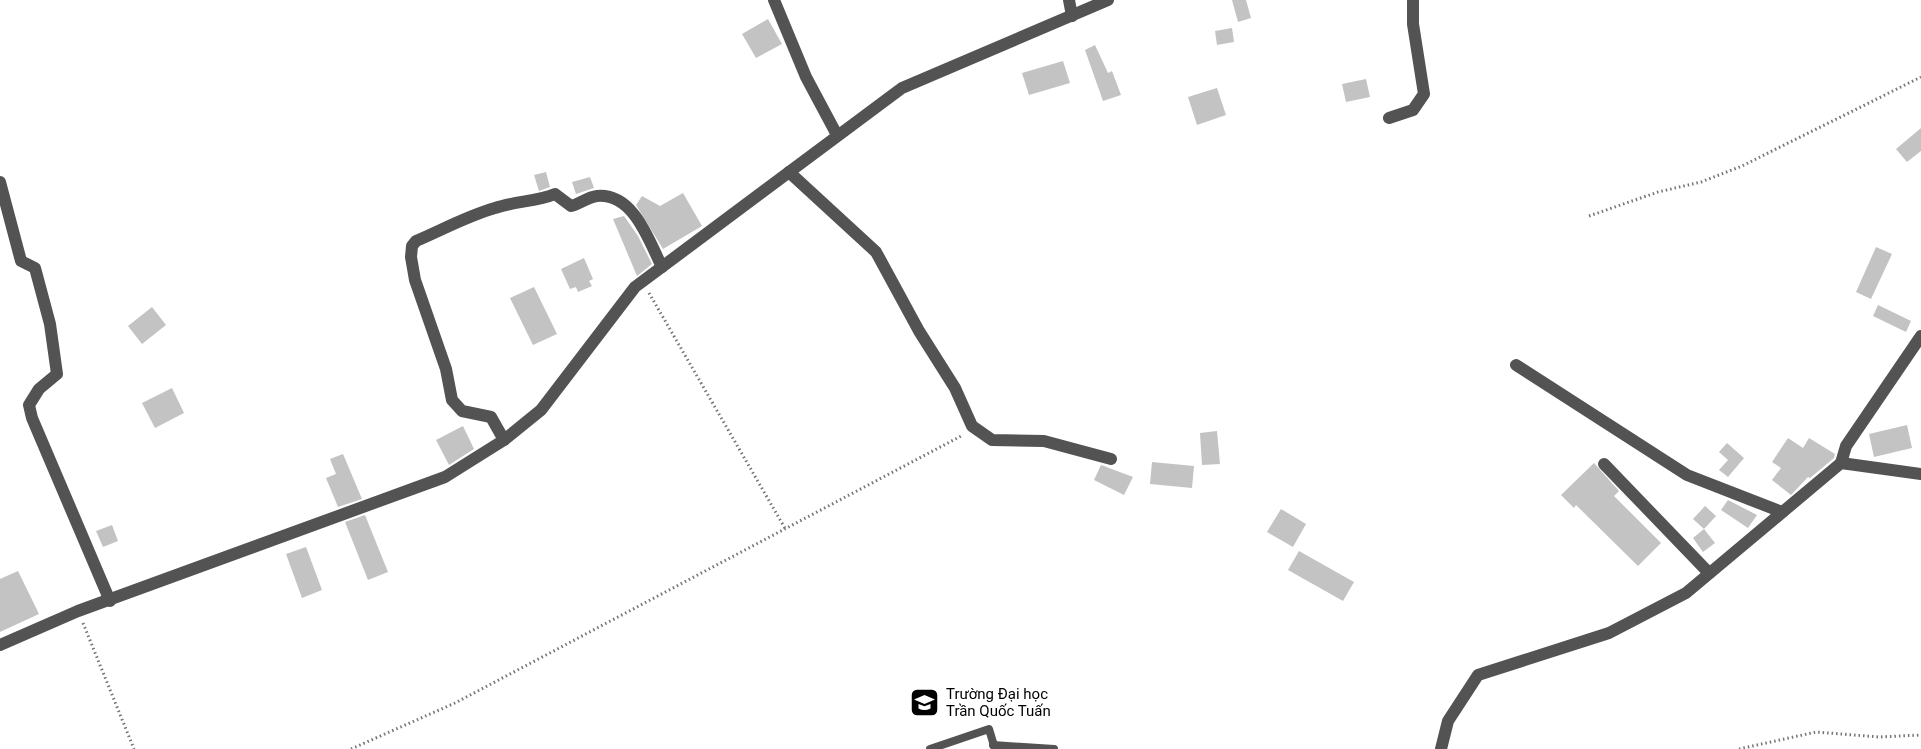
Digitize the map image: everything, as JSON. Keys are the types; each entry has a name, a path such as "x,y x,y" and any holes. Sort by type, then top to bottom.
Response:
{"street":[{"path":"774,0 806,77 837,135"},
{"path":"1069,0 1072,16"},
{"path":"0,645 78,611 445,477 504,440 541,410 619,305 643,281 902,88 1108,0"},
{"path":"1389,118 1413,110 1424,94 1413,24 1413,0"},
{"path":"789,172 876,252 919,331 955,388 974,429 992,440 1044,441 1111,459"},
{"path":"0,182 21,261 35,268 50,324 57,374 39,389 29,405 32,418 110,601"},
{"path":"504,440 490,417 462,411 452,400 446,369 415,280 411,257 412,246 416,241 473,214 514,201 555,194 571,206 594,196 607,196 638,219 662,267"},
{"path":"1441,749 1448,721 1478,675 1609,633 1686,593 1841,463 1846,446 1921,336"},
{"path":"1516,365 1687,475 1782,512"},
{"path":"1841,463 1921,474"},
{"path":"1604,464 1709,573"}],"lane":[{"path":"930,749 988,729 994,747 1054,749"}],"path":[{"path":"1589,216 1658,192 1701,182 1743,166 1921,77"},
{"path":"643,281 786,530"},
{"path":"351,749 455,703 974,429"},
{"path":"78,611 134,749"},
{"path":"1739,749 1816,732 1879,737 1921,735"}],"building":[{"path":"1232,0 1246,0 1251,18 1238,22"},
{"path":"768,19 782,44 756,58 742,34"},
{"path":"1232,28 1234,42 1217,45 1215,31"},
{"path":"1095,45 1108,73 1112,71 1121,95 1103,101 1085,50"},
{"path":"1063,61 1070,83 1029,95 1022,73"},
{"path":"1366,79 1370,97 1346,102 1342,84"},
{"path":"1217,88 1226,115 1197,125 1188,97"},
{"path":"1921,128 1921,151 1907,162 1896,149"},
{"path":"546,172 550,187 539,191 534,175"},
{"path":"590,177 594,188 576,194 572,182"},
{"path":"683,193 702,226 663,249 636,205 642,196 660,206"},
{"path":"624,216 638,236 652,264 637,276 613,219"},
{"path":"1876,247 1892,254 1871,299 1856,292"},
{"path":"584,258 593,279 589,281 592,286 578,292 576,287 570,289 561,269"},
{"path":"534,287 557,334 533,345 510,298"},
{"path":"1878,305 1911,321 1906,332 1873,316"},
{"path":"152,307 166,325 142,344 128,326"},
{"path":"172,388 184,413 155,428 142,403"},
{"path":"1907,425 1912,448 1874,457 1869,434"},
{"path":"463,426 474,449 449,465 436,440"},
{"path":"1217,431 1220,464 1202,465 1200,433"},
{"path":"1788,438 1803,448 1809,438 1835,454 1834,458 1810,478 1808,477 1791,495 1772,480 1781,468 1772,462"},
{"path":"1727,443 1744,458 1728,477 1719,470 1728,460 1719,452"},
{"path":"343,454 362,499 338,507 326,478 336,474 330,459"},
{"path":"1152,462 1194,466 1192,488 1150,484"},
{"path":"1594,463 1619,491 1614,496 1661,543 1638,566 1576,505 1574,508 1561,495"},
{"path":"1101,465 1133,477 1124,495 1094,480"},
{"path":"1728,500 1757,515 1748,528 1721,510"},
{"path":"1705,506 1716,516 1704,529 1693,519"},
{"path":"1281,509 1306,524 1293,547 1267,532"},
{"path":"365,515 388,572 368,580 345,522"},
{"path":"112,525 118,541 103,547 96,531"},
{"path":"1704,529 1715,543 1703,552 1693,538"},
{"path":"306,547 322,590 302,598 286,554"},
{"path":"1299,551 1354,582 1343,601 1288,570"},
{"path":"18,571 39,614 0,632 0,579"}],"place":[{"name":"Trường Đại học Trần Quốc Tuấn","path":"925,703"}]}
